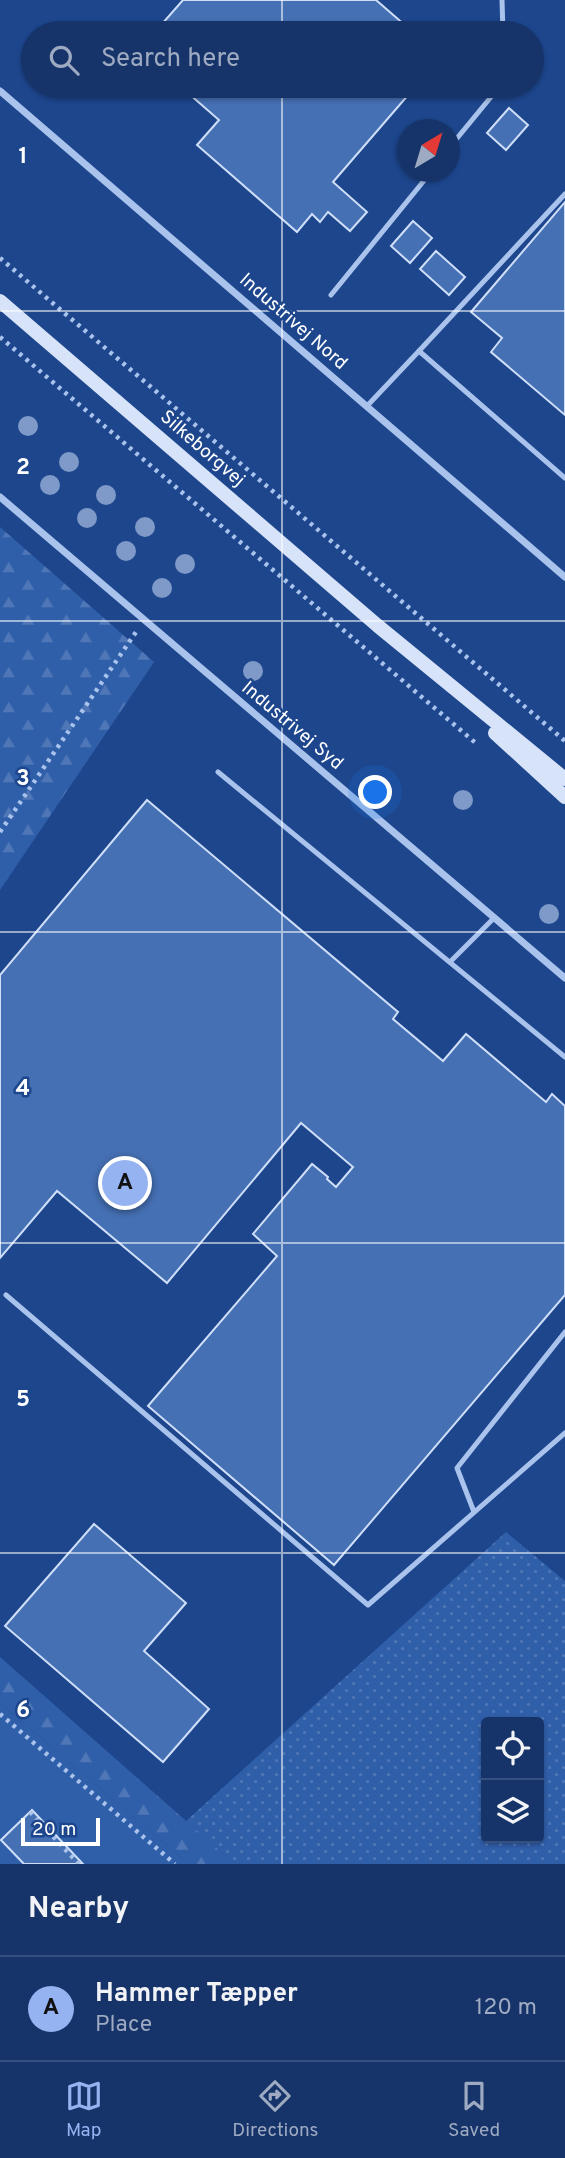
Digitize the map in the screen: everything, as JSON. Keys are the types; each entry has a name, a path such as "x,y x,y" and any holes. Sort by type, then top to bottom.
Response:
{"main road":[{"name":"Silkeborgvej","path":"0,301 378,626 565,779"},
{"name":"Silkeborgvej","path":"378,626 565,797"}],"street":[{"name":"Industrivej Nord","path":"0,91 565,577"},
{"name":"Industrivej Syd","path":"0,497 565,978"}],"lane":[{"path":"502,0 503,21"},
{"path":"460,136 490,98"},
{"path":"331,295 423,182"},
{"path":"367,406 565,194"},
{"path":"419,351 565,478"},
{"path":"218,772 565,1057"},
{"path":"450,962 495,918"},
{"path":"6,1295 368,1605 565,1433"},
{"path":"474,1512 457,1468 565,1332"}],"path":[{"path":"0,258 565,741"},
{"path":"0,337 487,752"},
{"path":"0,832 144,620"},
{"path":"0,1714 175,1864"},
{"path":"30,1812 79,1864"}],"green space":[{"path":"0,527 154,662 0,890"},
{"path":"506,1532 565,1581 565,1864 235,1864 186,1821"},
{"path":"0,1657 235,1864 189,1864 0,1703"},
{"path":"0,1703 189,1864 0,1864"}],"building":[{"path":"183,0 376,0 400,21 165,21"},
{"path":"194,98 406,98 333,182 367,212 350,231 328,212 320,222 312,214 297,232 197,145 219,120"},
{"path":"509,108 528,125 506,150 487,133"},
{"path":"565,202 565,415 491,352 502,338 471,312"},
{"path":"413,221 432,238 410,263 391,246"},
{"path":"436,251 465,277 449,295 420,269"},
{"path":"147,800 398,1012 393,1019 443,1061 466,1034 546,1102 552,1094 565,1106 565,1295 334,1565 148,1406 277,1256 253,1234 312,1164 336,1187 353,1167 301,1123 167,1283 57,1191 0,1258 0,975"},
{"path":"94,1524 186,1603 144,1651 209,1709 163,1762 5,1626"},
{"path":"32,1810 83,1864 24,1864 1,1840"}],"place":[{"name":"Hammer Tæpper","path":"125,1183"}]}
